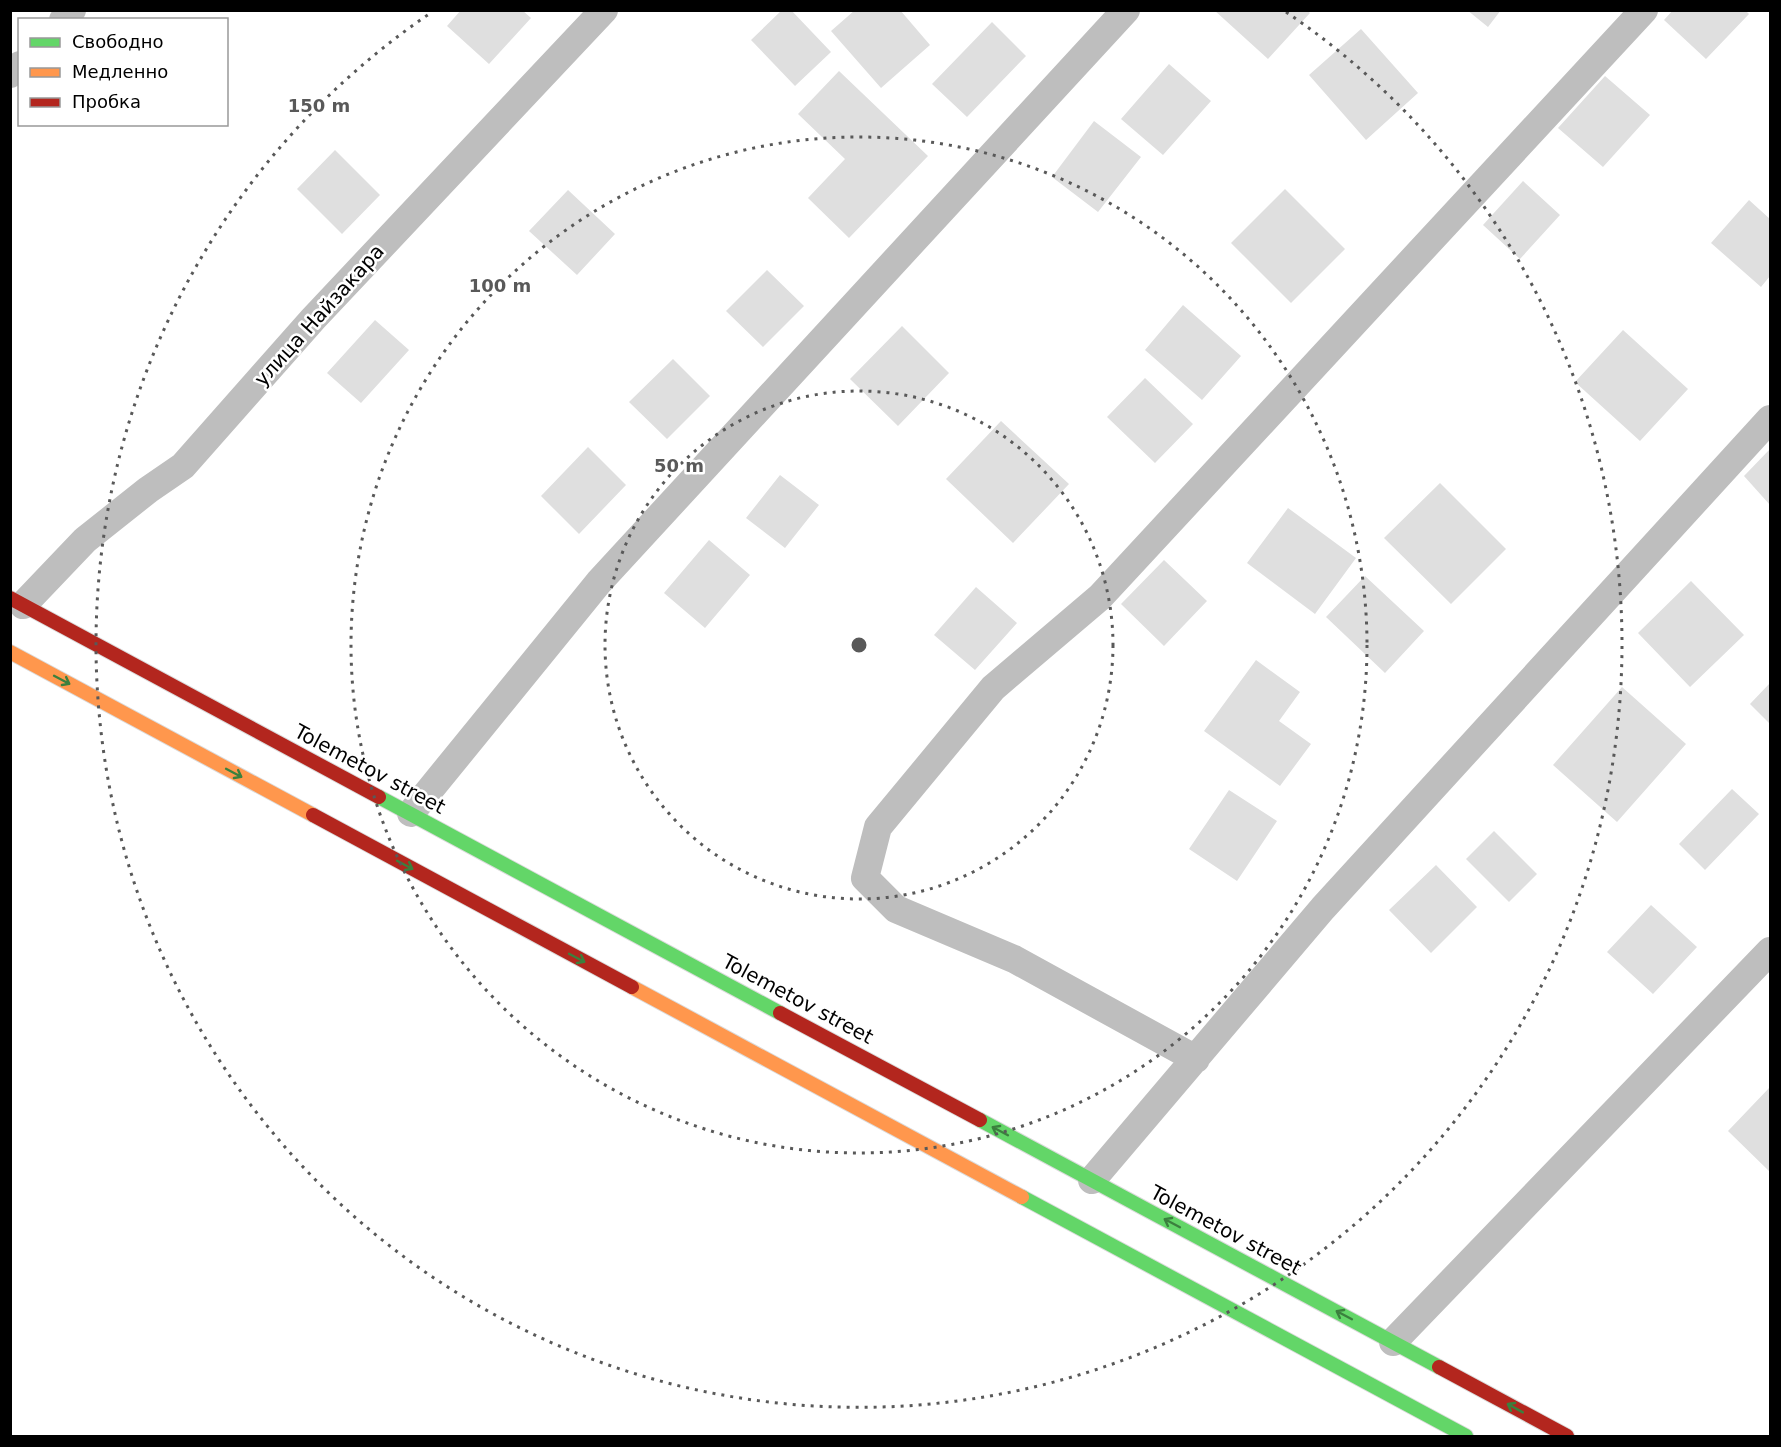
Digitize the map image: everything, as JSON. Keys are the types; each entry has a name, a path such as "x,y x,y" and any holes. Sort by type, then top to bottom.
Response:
{"main road":[{"name":"Tolemetov street","path":"17,601 1567,1437"},
{"path":"10,652 1466,1437"}],"street":[{"name":"улица Найзакара","path":"17,601 85,540 148,490 183,466 313,319 604,10"},
{"path":"411,813 599,582 1126,10"},
{"path":"1196,1059 1014,959 896,909 865,878 878,827 993,688 1100,597 1644,10"},
{"path":"1092,1180 1323,908 1770,419"},
{"path":"1393,1342 1770,951"}],"building":[{"path":"461,10 522,10 531,18 489,64 447,26"},
{"path":"782,10 791,10 831,52 795,86 751,40"},
{"path":"855,10 900,10 930,45 881,88 831,31"},
{"path":"1214,10 1307,10 1310,13 1268,59"},
{"path":"1467,10 1501,10 1488,27"},
{"path":"1673,10 1745,10 1749,14 1706,59 1664,20"},
{"path":"992,22 1026,56 967,117 932,84"},
{"path":"1361,29 1418,93 1366,140 1309,75"},
{"path":"1169,64 1211,101 1163,155 1121,119"},
{"path":"839,71 928,156 849,238 808,198 845,159 798,114"},
{"path":"1605,76 1650,115 1603,167 1558,128"},
{"path":"1094,121 1141,157 1098,212 1052,177"},
{"path":"335,150 380,195 342,234 297,189"},
{"path":"1523,181 1560,215 1520,259 1483,225"},
{"path":"1285,189 1345,249 1291,303 1231,243"},
{"path":"568,190 615,234 577,275 529,231"},
{"path":"1749,200 1770,219 1770,276 1761,287 1711,243"},
{"path":"767,270 804,306 763,347 726,311"},
{"path":"1183,305 1241,356 1202,400 1145,350"},
{"path":"375,320 409,350 361,403 327,373"},
{"path":"902,326 949,373 898,426 850,379"},
{"path":"1623,330 1688,389 1640,441 1575,382"},
{"path":"673,359 710,396 667,439 629,402"},
{"path":"1145,378 1193,424 1155,463 1107,417"},
{"path":"1001,421 1069,484 1013,543 946,479"},
{"path":"588,447 626,485 579,534 541,496"},
{"path":"1770,449 1770,505 1744,476"},
{"path":"780,475 819,505 785,548 746,518"},
{"path":"1440,483 1506,549 1451,604 1384,538"},
{"path":"1288,508 1356,558 1315,614 1247,563"},
{"path":"709,540 750,575 705,628 664,593"},
{"path":"1164,560 1207,601 1164,646 1121,604"},
{"path":"1365,576 1424,631 1385,673 1326,617"},
{"path":"1691,581 1744,635 1690,687 1638,633"},
{"path":"976,587 1017,623 975,670 934,635"},
{"path":"1256,660 1300,692 1279,721 1311,744 1280,786 1204,731"},
{"path":"1770,683 1770,724 1750,704"},
{"path":"1622,687 1686,744 1617,822 1553,765"},
{"path":"1732,789 1759,814 1705,870 1679,844"},
{"path":"1229,790 1277,821 1237,881 1189,849"},
{"path":"1494,831 1537,874 1509,902 1466,859"},
{"path":"1436,865 1477,907 1431,953 1389,910"},
{"path":"1651,905 1697,947 1653,994 1607,952"},
{"path":"1770,1087 1770,1172 1728,1131"}],"traffic: fast":[{"path":"379,797 780,1013"},
{"path":"980,1120 1439,1367"},
{"path":"1022,1197 1466,1436"}],"traffic: slow":[{"path":"10,652 313,815"},
{"path":"632,987 1022,1197"}],"traffic: jam":[{"path":"10,598 379,797"},
{"path":"313,815 632,987"},
{"path":"780,1013 980,1120"},
{"path":"1439,1367 1567,1436"}]}
